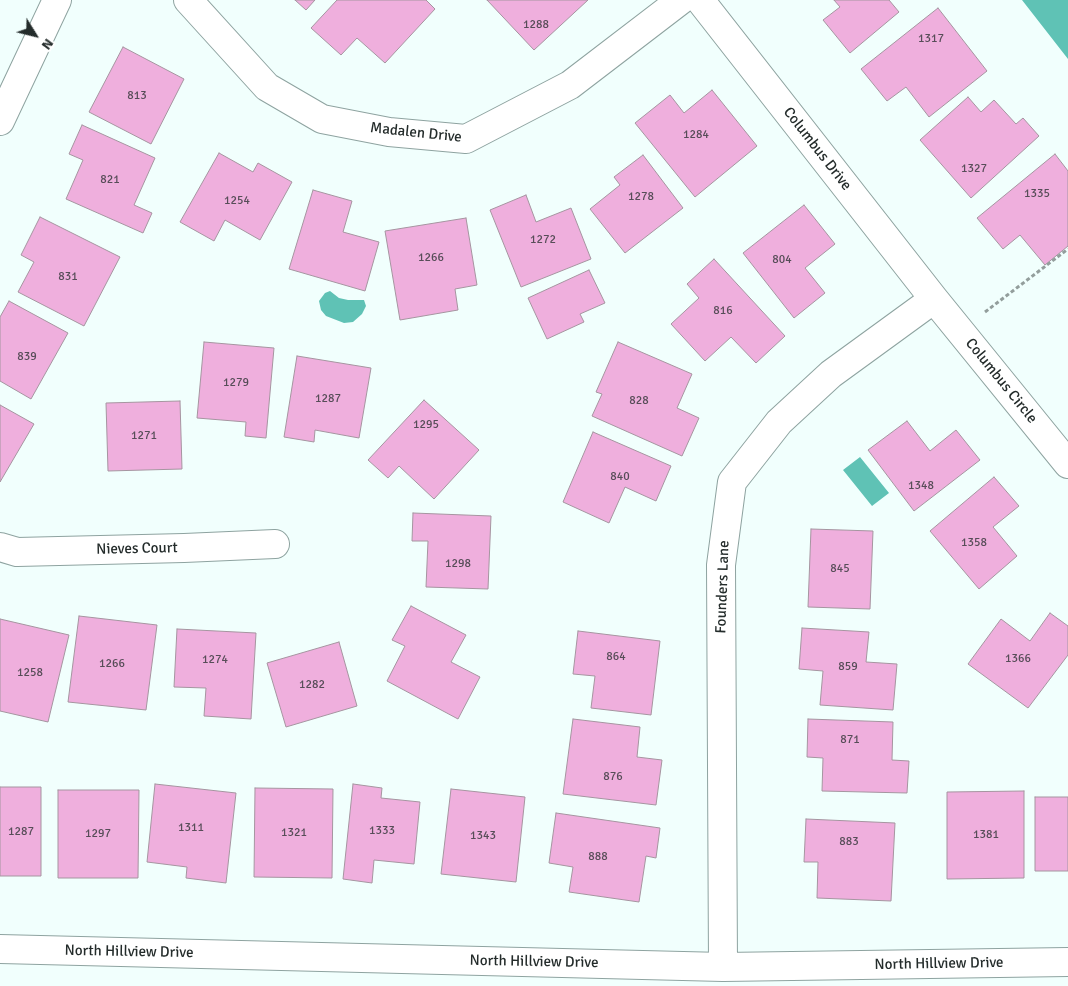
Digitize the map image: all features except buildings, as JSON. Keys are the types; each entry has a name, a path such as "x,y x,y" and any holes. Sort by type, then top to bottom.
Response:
{"street":[{"path":"0,121 57,0"},
{"name":"Madalen Drive","path":"188,0 266,87 322,119 389,132 466,139 570,85 681,0"},
{"name":"Columbus Drive","path":"700,0 934,299"},
{"name":"Columbus Circle","path":"934,299 1068,464"},
{"name":"Founders Lane","path":"723,967 721,565 732,482 779,422 831,374 934,299"},
{"name":"Nieves Court","path":"0,547 17,552 275,544"},
{"name":"North Hillview Drive","path":"0,949 723,967 1068,962"}],"path":[{"path":"960,331 1068,249"}],"shaded area":[{"path":"1022,0 1068,0 1068,59"},
{"path":"330,291 339,298 364,300 366,306 362,314 353,322 344,323 326,316 321,310 319,301 325,293"},
{"path":"860,457 889,493 872,506 843,470"}]}
